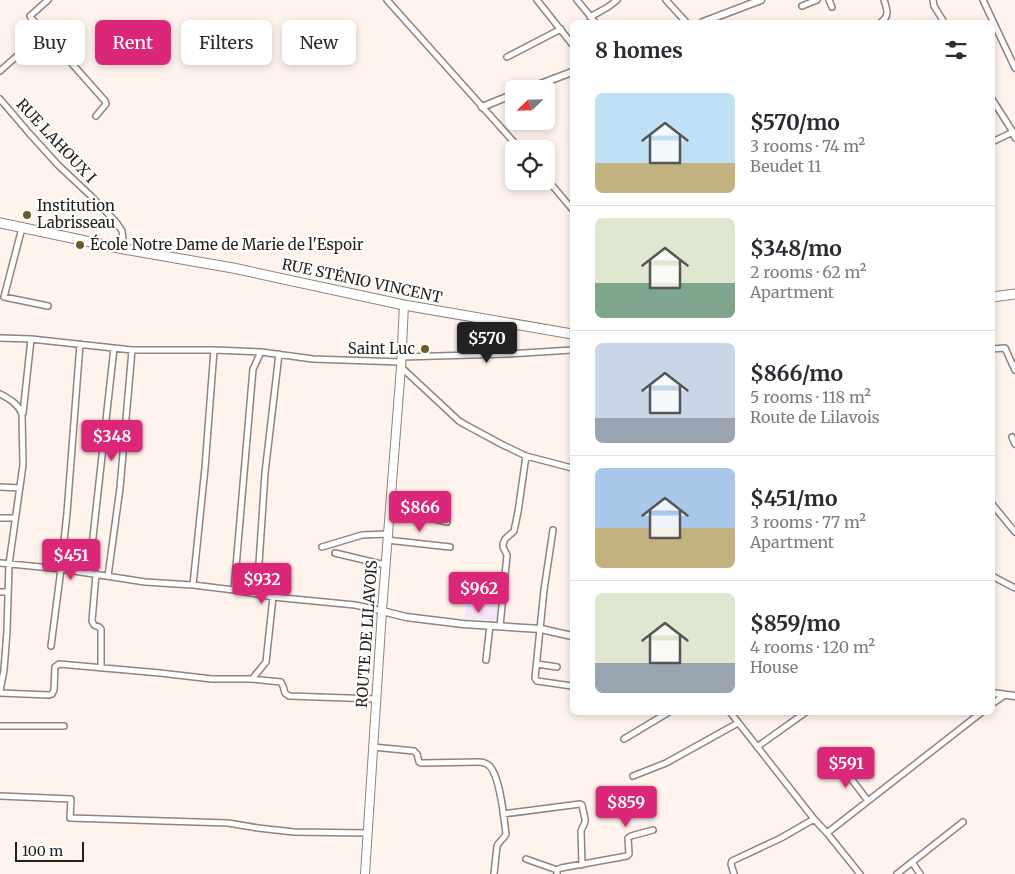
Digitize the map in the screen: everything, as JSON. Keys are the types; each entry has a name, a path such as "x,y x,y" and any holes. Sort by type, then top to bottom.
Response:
{"main road":[{"name":"RUE STÉNIO VINCENT","path":"0,223 124,249 232,268 404,305 570,334"},
{"path":"995,297 1015,294"},
{"name":"ROUTE DE LILAVOIS","path":"365,874 372,747 404,305"}],"street":[{"path":"32,20 31,15 48,0"},
{"path":"387,0 512,140"},
{"path":"537,0 570,42"},
{"path":"577,0 593,20"},
{"path":"590,17 617,0"},
{"path":"666,0 684,20"},
{"path":"708,20 761,0"},
{"path":"802,6 817,0"},
{"path":"829,0 832,7"},
{"path":"884,0 888,11 884,20"},
{"path":"933,0 934,6 943,20"},
{"path":"983,0 992,20"},
{"path":"995,26 1015,68"},
{"path":"507,57 560,29"},
{"path":"0,71 15,58"},
{"path":"73,65 105,101 106,104 96,116"},
{"path":"551,80 570,73"},
{"path":"482,107 505,98"},
{"name":"RUE LAHOUX I","path":"0,100 53,160 116,222 122,231 124,249"},
{"path":"995,104 1014,135 995,141"},
{"path":"555,189 570,207"},
{"path":"22,228 4,297 48,306"},
{"path":"0,338 132,350 261,352 313,359 401,362 570,350"},
{"path":"31,340 22,414 23,465 9,564 4,670 0,692 52,694 54,690 55,667 59,664 177,674 212,679 252,679 281,682 285,693 289,696 376,699"},
{"path":"51,646 67,513 80,344"},
{"path":"89,573 114,348"},
{"path":"995,349 1005,348 1015,370"},
{"path":"108,576 120,488 132,350"},
{"path":"194,586 214,350"},
{"path":"234,590 253,369 261,352"},
{"path":"257,594 265,473 279,354"},
{"path":"401,362 459,421 526,456 570,467"},
{"path":"0,394 16,404 22,414"},
{"path":"1013,438 1015,444"},
{"path":"500,626 507,555 503,544 505,538 514,531 526,456"},
{"path":"0,487 20,488"},
{"path":"995,508 1015,532"},
{"path":"390,509 447,522"},
{"path":"0,518 15,518"},
{"path":"552,530 535,678 537,681 570,686"},
{"path":"322,546 362,535 388,537 450,547"},
{"path":"335,553 385,565"},
{"path":"0,563 89,573 145,582 234,590 273,597 355,605 406,617 463,624 541,629 570,636"},
{"path":"96,574 92,621 94,625 101,629 101,668"},
{"path":"995,578 1015,588"},
{"path":"0,592 8,592"},
{"path":"252,679 266,662 273,597"},
{"path":"0,622 7,623"},
{"path":"486,660 490,625"},
{"path":"537,664 556,667"},
{"path":"995,693 1015,696"},
{"path":"995,702 1005,695"},
{"path":"624,739 664,715"},
{"path":"732,715 860,874"},
{"path":"757,747 802,715"},
{"path":"827,833 978,715"},
{"path":"632,776 666,763 738,723"},
{"path":"0,726 64,726"},
{"path":"372,747 414,751 421,763 479,762 486,763 491,768 495,774 506,834 497,846 494,874"},
{"path":"840,764 868,801"},
{"path":"0,796 70,799 70,818 228,823 294,832 367,834"},
{"path":"503,814 580,804 585,819 581,831 582,865"},
{"path":"734,874 732,861 781,838 814,819"},
{"path":"897,874 963,822"},
{"path":"526,859 557,872 561,868 627,856 629,854 628,838 653,830"},
{"path":"912,862 920,874"}],"shaded area":[{"path":"469,588 500,595 498,621 464,618"}],"place":[{"name":"Institution Labrisseau","path":"27,215"},
{"name":"École Notre Dame de Marie de l'Espoir","path":"80,245"},
{"name":"Saint Luc","path":"425,349"}]}
